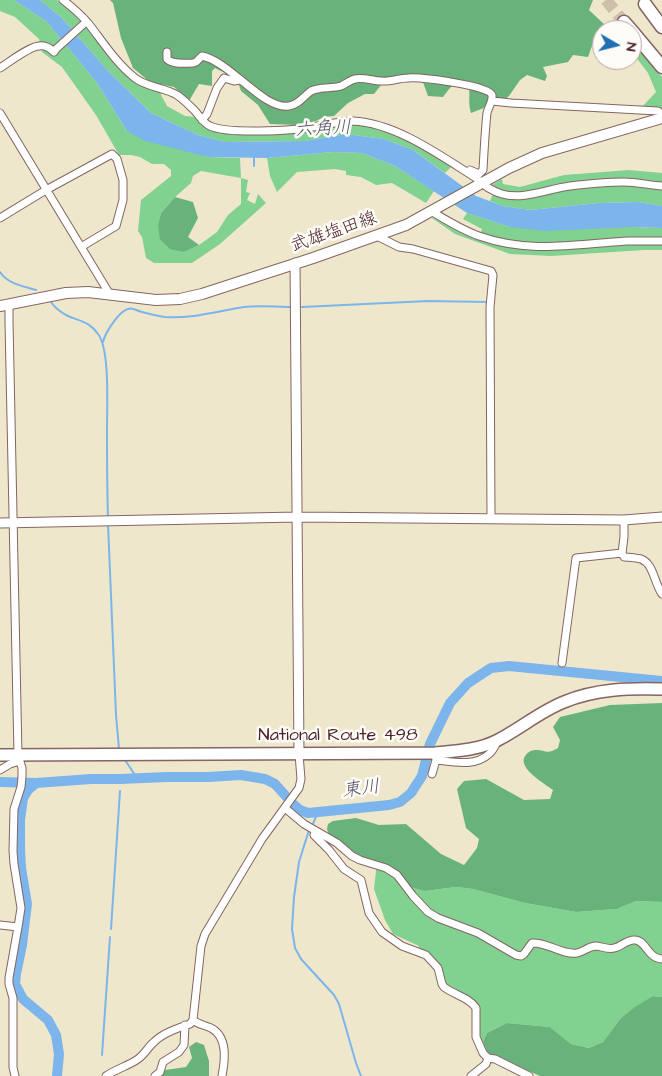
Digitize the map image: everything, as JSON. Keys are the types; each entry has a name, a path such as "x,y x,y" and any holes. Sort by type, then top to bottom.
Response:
{"highway":[{"path":"645,4 662,27"},
{"path":"642,43 662,67"},
{"name":"National Route 498","path":"0,755 19,758 419,753 436,757 475,749 498,740 547,710 580,696 621,689 662,690"}],"main road":[{"name":"武雄塩田線","path":"5,305 66,293 88,292 156,300 180,299 202,294 406,225 509,168 542,154 662,118"}],"street":[{"path":"63,0 135,78 177,95 210,126 231,131 288,130 354,121 378,125 414,139 476,178 480,184 503,194 519,196 570,186 623,182 662,186"},
{"path":"0,68 33,47 49,47 54,52 85,22"},
{"path":"167,52 167,59 173,63 193,63 202,56 210,57 263,98 283,106 296,103 312,91 341,86 354,79 382,82 408,77 425,78 476,86 489,91 492,95 492,101 488,109 485,132 484,170 479,174 461,169"},
{"path":"202,120 207,114 224,78 234,81 240,80"},
{"path":"492,101 658,111 662,114"},
{"path":"640,110 642,124"},
{"path":"0,113 109,294"},
{"path":"0,218 112,154 117,159 123,180 123,200 116,226 81,247"},
{"path":"432,210 478,236 503,243 532,247 562,247 629,241 662,241"},
{"path":"377,236 399,247 413,249 491,271 493,274 490,307 491,519"},
{"path":"106,1076 137,1060 145,1054 158,1038 190,1024 193,1020 201,946 205,934 262,839 299,788 301,779 299,754 295,263"},
{"path":"5,305 9,328 19,758 22,768 21,787 14,809 14,864 21,908 8,978 13,998 13,1067 15,1076"},
{"path":"0,523 298,517 624,520 662,517"},
{"path":"622,553 624,520"},
{"path":"562,663 576,558 622,553 624,556 642,560 649,564 662,594"},
{"path":"432,774 436,757"},
{"path":"0,770 19,758"},
{"path":"286,807 304,824 337,843 352,856 386,868 397,875 422,906 438,918 478,933 516,955 521,956 524,954 532,942 575,953 594,946 612,949 629,940 635,940 639,941 656,958 662,959"},
{"path":"315,831 314,835 330,850 344,869 361,880 369,913 382,932 402,946 426,955 438,968 444,987 475,1005 476,1037 483,1054 529,1076"},
{"path":"0,925 18,927"},
{"path":"193,1020 212,1028 223,1040 224,1065 222,1076"},
{"path":"155,1076 160,1072 164,1062 179,1052 184,1045 185,1026"},
{"path":"471,1076 486,1064 488,1058"}],"green space":[{"path":"0,0 14,0 47,22 97,83 127,131 208,157 240,158 241,178 248,180 246,192 250,193 247,200 255,204 258,194 266,203 220,244 192,263 154,263 146,258 142,237 138,231 141,200 171,176 171,170 164,164 152,164 140,157 119,155 96,115 62,67 42,52 39,39 15,17 0,11","holes":["201,171 241,178 241,204 228,215 217,232 199,245 184,252 158,225 161,213 191,183 193,176"]},
{"path":"40,0 57,0 70,10 88,29 115,64 134,82 160,93 167,106 185,116 196,117 204,127 215,131 232,133 312,131 350,124 375,127 414,142 451,167 445,173 413,150 384,139 346,134 304,141 225,142 198,135 151,113 108,71 61,17"},
{"path":"110,0 593,0 589,10 600,20 592,20 592,46 588,57 573,55 568,62 543,67 547,76 545,81 527,75 520,80 505,99 488,100 484,108 471,113 469,86 453,86 443,97 428,96 420,74 385,80 374,94 365,94 348,103 334,116 297,125 270,124 258,105 241,91 237,79 215,68 212,71 212,86 199,84 189,101 174,87 150,82 133,68 121,38 113,3"},
{"path":"642,53 662,77 662,108 641,108 656,92 648,73 642,65"},
{"path":"333,152 362,153 395,166 434,191 426,203 392,183 376,185 361,177 346,175 346,171 335,169 297,172 277,192 270,176 267,158"},
{"path":"629,170 662,173 662,206 638,202 599,203 530,210 503,206 490,201 495,189 490,186 502,179 503,184 520,187 564,175"},
{"path":"175,197 193,202 198,218 188,237 199,245 184,252 170,249 160,239 158,225 161,213"},
{"path":"467,213 510,227 662,228 662,250 551,256 510,254 455,234 432,218 435,216 479,238 482,229 463,219"},
{"path":"662,703 662,902 636,901 617,909 576,912 525,903 473,889 456,887 425,891 411,887 387,865 358,856 342,843 329,836 328,824 333,821 356,818 379,825 406,824 441,854 464,865 477,848 479,839 466,828 457,789 464,781 486,779 524,800 550,799 553,790 528,770 524,761 529,752 539,750 549,752 558,748 560,740 553,727 560,717 610,705"},
{"path":"377,862 387,865 425,891 456,887 473,889 525,903 576,912 617,909 636,901 662,902 662,997 653,996 620,1019 603,1042 589,1048 571,1044 550,1027 507,1023 487,1033 483,1042 480,1041 477,1005 445,985 441,967 418,949 419,946 393,934 385,920 374,889"},
{"path":"653,996 662,997 662,1076 540,1076 488,1053 483,1042 487,1033 507,1023 550,1027 571,1044 589,1048 603,1042 620,1019"},
{"path":"196,1042 204,1045 209,1061 209,1076 158,1076 165,1070 186,1067 192,1058 189,1047"}],"water":[{"path":"14,0 40,0 61,17 108,71 151,113 198,135 225,142 304,141 346,134 384,139 413,150 476,196 503,206 530,210 599,203 638,202 662,206 662,228 632,227 544,231 510,227 467,213 395,166 362,153 333,152 267,158 208,157 145,141 127,131 97,83 47,22"}],"waterway":[{"path":"254,156 254,166"},
{"path":"0,272 11,282 36,290"},
{"path":"302,307 428,301 488,302"},
{"path":"51,302 64,314 91,326 102,341 107,379 108,517"},
{"path":"103,342 109,328 117,318 124,311 130,309 159,316 175,317 195,316 250,306 291,307"},
{"path":"108,524 119,749"},
{"name":"東川","path":"0,782 36,783 91,779 241,775 265,779 275,784 293,804 300,810 308,813 389,805 400,802 411,793 422,776 430,744 450,703 468,683 491,668 509,666 662,681"},
{"path":"125,760 137,778"},
{"path":"36,783 23,798 20,820 21,868 27,904 15,984 23,999 48,1020 56,1035 59,1054 57,1076"},
{"path":"111,929 120,791"},
{"path":"312,826 318,812"},
{"path":"309,830 299,862 294,897 292,929 295,948 301,959 334,995 339,1004 361,1076"},
{"path":"102,1055 110,937"}],"tunnel":[{"path":"606,0 622,20"}],"water label":[{"name":"六角川","path":"323,130"}]}
